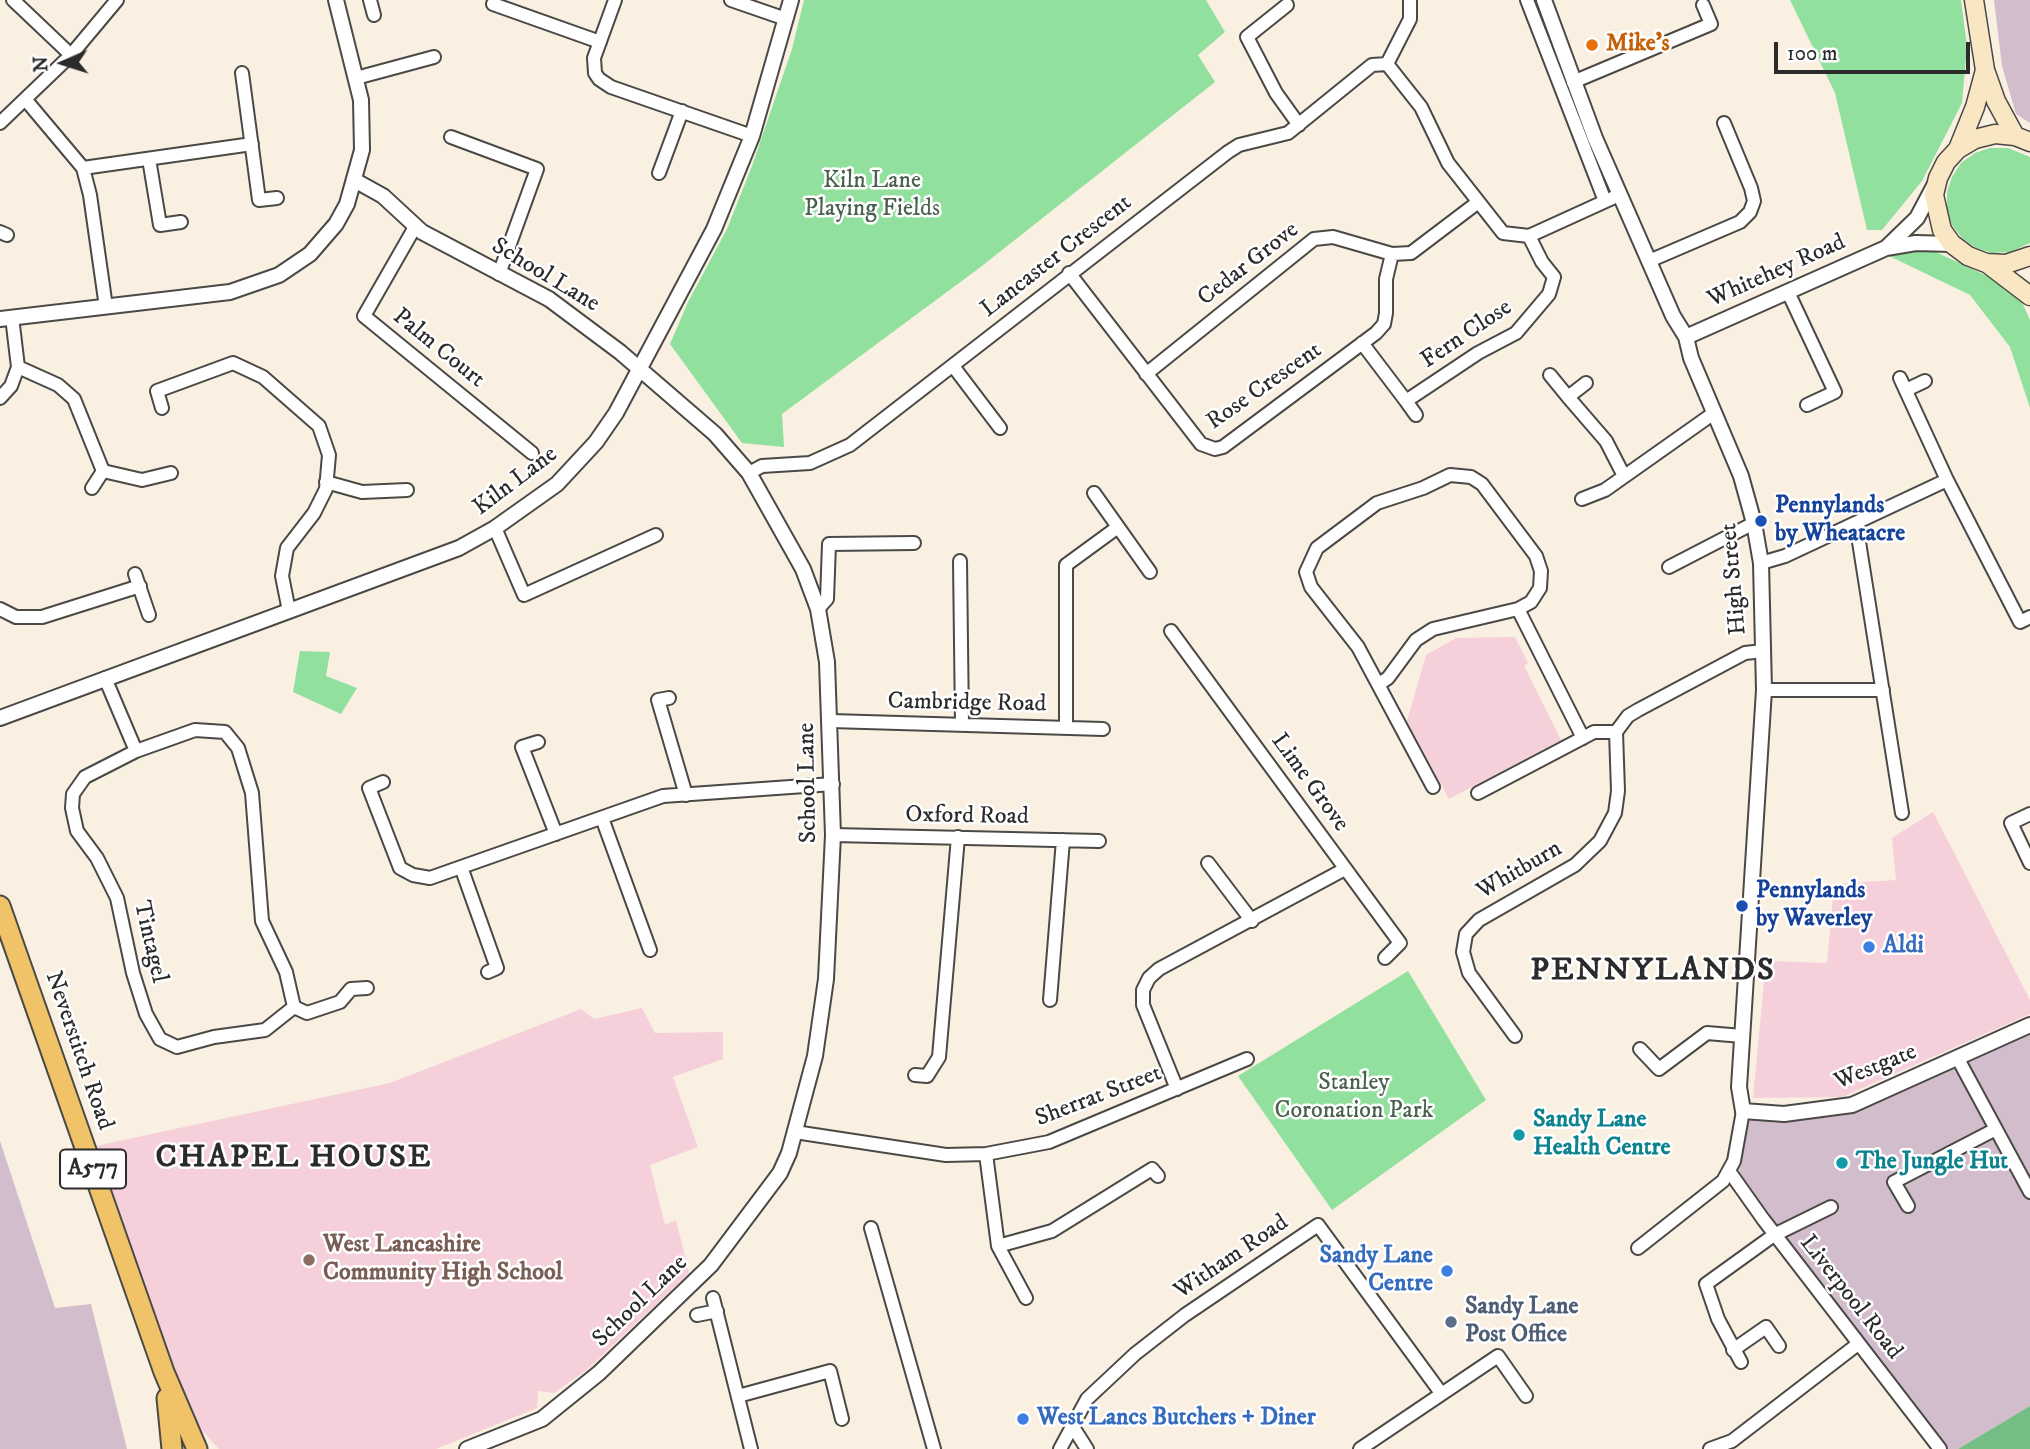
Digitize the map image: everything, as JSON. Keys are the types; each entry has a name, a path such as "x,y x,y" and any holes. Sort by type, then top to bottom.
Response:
{"main road":[{"path":"1974,0 1986,69 1996,102 2022,139"},
{"path":"1986,69 1975,107 1958,149 1938,178 1934,195 1936,213 1942,230 1952,244 1968,256 1986,263 2030,296"},
{"path":"1958,149 1975,139 1995,134 2022,139"},
{"path":"1986,263 2006,264 2030,256"},
{"name":"Neverstitch Road","path":"0,906 164,1372 197,1449"},
{"name":"Neverstitch Road","path":"164,1372 173,1449"}],"street":[{"path":"13,0 71,55"},
{"path":"0,123 71,55 117,0"},
{"path":"0,398 11,386 18,367 6,318 230,292 279,275 324,240 348,204 356,181 363,135 356,78 336,0"},
{"path":"370,0 374,15"},
{"path":"615,0 593,66 604,84 752,136"},
{"path":"731,0 786,19"},
{"name":"Kiln Lane","path":"0,718 416,566 495,528 546,492 579,462 609,423 642,369 715,229 752,136 791,0"},
{"path":"1410,0 1410,19 1387,64 1421,107 1442,154 1477,203 1503,233 1529,236 1612,198 1527,0"},
{"name":"High Street","path":"1544,0 1612,198 1649,261 1673,316 1686,337 1691,358 1741,476 1754,523 1761,563 1764,690 1739,1087 1743,1111"},
{"path":"493,4 600,42"},
{"path":"1287,5 1247,37 1272,86 1299,125"},
{"path":"1573,82 1711,24 1703,5"},
{"path":"356,78 434,57"},
{"name":"Lancaster Crescent","path":"749,472 762,466 810,463 837,453 1233,148 1278,137 1299,125 1372,65 1387,64"},
{"path":"242,73 259,200 277,198"},
{"path":"25,99 83,168 90,195 106,307"},
{"path":"659,173 682,111"},
{"path":"1649,261 1740,222 1750,212 1754,201 1751,188 1724,123"},
{"path":"451,137 537,169 499,274"},
{"path":"83,168 252,144"},
{"path":"149,159 160,225 181,222"},
{"path":"1886,248 1917,218 1938,178"},
{"name":"School Lane","path":"356,181 383,196 415,227 549,299 642,369 715,434 749,472 803,569 818,609 824,637 831,722 833,835 821,1025 795,1132 780,1173 703,1274 559,1407 525,1427 467,1449"},
{"path":"1392,254 1410,253 1477,203"},
{"name":"Palm Court","path":"415,227 364,316 533,453"},
{"name":"Fern Close","path":"1362,343 1406,401 1478,353 1516,333 1533,317 1549,293 1554,277 1542,262 1529,236"},
{"name":"Cedar Grove","path":"1146,374 1314,239 1333,237 1392,254"},
{"path":"1886,248 1916,243 1952,244"},
{"name":"Whitehey Road","path":"1686,337 1886,248"},
{"name":"Rose Crescent","path":"1069,273 1200,444 1215,449 1223,447 1384,324 1386,279 1392,254"},
{"path":"1788,292 1835,392 1807,405"},
{"path":"162,408 157,391 233,363 263,377 319,426 328,455 326,482 314,513 287,548 282,576 289,611"},
{"path":"953,366 1000,428"},
{"path":"18,367 58,385 74,399 103,471"},
{"path":"1550,375 1606,440 1624,477"},
{"path":"1925,381 1903,384 1947,480 2020,622 2030,617"},
{"path":"1568,397 1586,383"},
{"path":"1406,401 1416,415"},
{"path":"1581,499 1605,490 1714,413"},
{"path":"103,471 142,480 171,473"},
{"path":"92,488 103,471"},
{"path":"1379,684 1388,678 1416,640 1433,629 1518,609 1531,601 1540,588 1541,571 1536,556 1482,484 1471,477 1450,475 1423,488 1377,503 1317,548 1306,572 1311,587 1358,647 1433,787"},
{"path":"1761,563 1785,556 1947,480"},
{"path":"326,482 362,492 407,490"},
{"path":"1094,494 1150,572"},
{"path":"1669,567 1754,523"},
{"path":"1856,523 1902,813"},
{"path":"1066,727 1066,565 1118,527"},
{"path":"495,528 524,594 656,535"},
{"path":"818,609 827,599 829,544 914,543"},
{"path":"960,561 962,724"},
{"path":"0,609 16,617 42,617 137,580 149,615"},
{"path":"1518,609 1583,738"},
{"name":"Lime Grove","path":"1171,631 1400,943 1385,958"},
{"path":"1478,793 1594,732 1616,732 1628,716 1638,710 1745,653 1763,651"},
{"path":"105,678 136,751"},
{"path":"1764,690 1883,690"},
{"path":"669,698 658,700 686,794"},
{"name":"Cambridge Road","path":"831,722 1103,729"},
{"name":"Tintagel","path":"195,730 225,732 232,738 252,793 262,921 286,972 294,1007 265,1030 214,1037 177,1047 160,1039 146,1014 133,973 117,898 97,858 77,831 72,808 73,794 85,777 136,751 195,730"},
{"name":"Whitburn","path":"1515,1036 1469,973 1463,952 1466,934 1479,920 1575,864 1600,841 1615,813 1618,791 1616,732"},
{"path":"538,742 522,747 556,834"},
{"path":"383,782 369,788 400,868 413,875 430,878 663,796 833,784"},
{"path":"2030,814 2011,823 2030,863"},
{"path":"602,818 650,950"},
{"name":"Oxford Road","path":"833,835 1100,841"},
{"path":"915,1075 928,1076 939,1057 958,837"},
{"path":"1050,1000 1063,841"},
{"path":"1209,863 1252,920"},
{"path":"461,867 497,968 488,972"},
{"path":"1177,1089 1145,1012 1142,998 1145,985 1159,969 1345,869"},
{"path":"294,1007 307,1013 340,1002 351,989 367,988"},
{"name":"Westgate","path":"1743,1111 1784,1114 1833,1110 1878,1095 2030,1025"},
{"path":"1640,1049 1659,1069 1707,1033 1742,1036"},
{"path":"1957,1058 2030,1192"},
{"name":"Sherrat Street","path":"795,1132 946,1155 986,1154 1049,1142 1247,1059"},
{"path":"1638,1248 1713,1191 1729,1171 1743,1111"},
{"path":"1908,1206 1894,1182 1996,1129"},
{"path":"986,1154 998,1246 1026,1298"},
{"path":"998,1246 1052,1231 1152,1168 1158,1176"},
{"name":"Liverpool Road","path":"1729,1171 1774,1234 1940,1449"},
{"path":"1691,1288 1706,1284 1774,1234 1831,1207"},
{"name":"Witham Road","path":"1060,1449 1087,1399 1135,1354 1185,1315 1318,1225 1441,1393"},
{"path":"871,1228 934,1449"},
{"path":"1706,1284 1733,1350 1741,1362"},
{"path":"713,1298 751,1449"},
{"path":"697,1315 717,1311"},
{"path":"1733,1350 1766,1327 1779,1346"},
{"path":"1710,1449 1732,1441 1858,1344"},
{"path":"1360,1449 1498,1356 1526,1396"},
{"path":"738,1396 830,1371 842,1419"},
{"path":"1073,1427 1087,1449"}],"shaded area":[{"path":"1994,0 2030,0 2030,123 2016,114 2002,66"},
{"path":"1515,637 1528,663 1524,666 1561,740 1449,799 1407,721 1426,655 1456,638"},
{"path":"1933,812 2030,1000 2030,1014 1842,1097 1753,1098 1766,961 1827,963 1834,884 1896,880 1892,838"},
{"name":"West Lancashire Community High School","path":"642,1008 655,1033 723,1032 723,1059 673,1077 698,1147 650,1165 665,1225 676,1220 689,1273 587,1370 554,1393 538,1391 537,1408 436,1449 219,1449 197,1425 164,1372 86,1148 390,1083 581,1009 594,1019"},
{"path":"2030,1025 2030,1406 1958,1449 1940,1449 1763,1219 1734,1161 1743,1111 1833,1110"},
{"path":"0,1141 55,1308 91,1304 127,1449 0,1449"}],"green space":[{"name":"Kiln Lane Playing Fields","path":"804,0 1206,0 1225,32 1198,55 1215,82 978,269 782,414 784,447 742,443 670,344 688,302 727,229 752,166 792,49"},
{"path":"1790,0 1961,0 1967,46 1962,103 1922,181 1882,230 1867,230 1835,93"},
{"path":"1990,148 2008,148 2030,157 2030,243 2010,252 1992,253 1976,248 1962,238 1952,225 1947,209 1947,192 1961,163 1975,153"},
{"path":"1904,248 1936,252 2006,285 2022,302 2030,320 2030,408 2010,347 1970,295 1885,254"},
{"path":"300,651 330,652 326,676 357,688 341,714 293,692"},
{"name":"Stanley Coronation Park","path":"1408,971 1486,1100 1332,1210 1238,1076"},
{"path":"2030,1406 2030,1449 1958,1449"}],"place":[{"name":"Mike's","path":"1592,45"},
{"name":"Pennylands by Wheatacre","path":"1761,521"},
{"name":"Pennylands by Waverley","path":"1742,906"},
{"name":"Aldi","path":"1869,947"},
{"name":"Sandy Lane Health Centre","path":"1519,1135"},
{"name":"The Jungle Hut","path":"1842,1163"},
{"name":"West Lancashire Community High School","path":"309,1260"},
{"name":"Sandy Lane Centre","path":"1447,1271"},
{"name":"Sandy Lane Post Office","path":"1451,1322"},
{"name":"West Lancs Butchers + Diner","path":"1023,1419"}],"district":[{"name":"PENNYLANDS","path":"1653,972"},
{"name":"CHAPEL HOUSE","path":"294,1159"}]}
